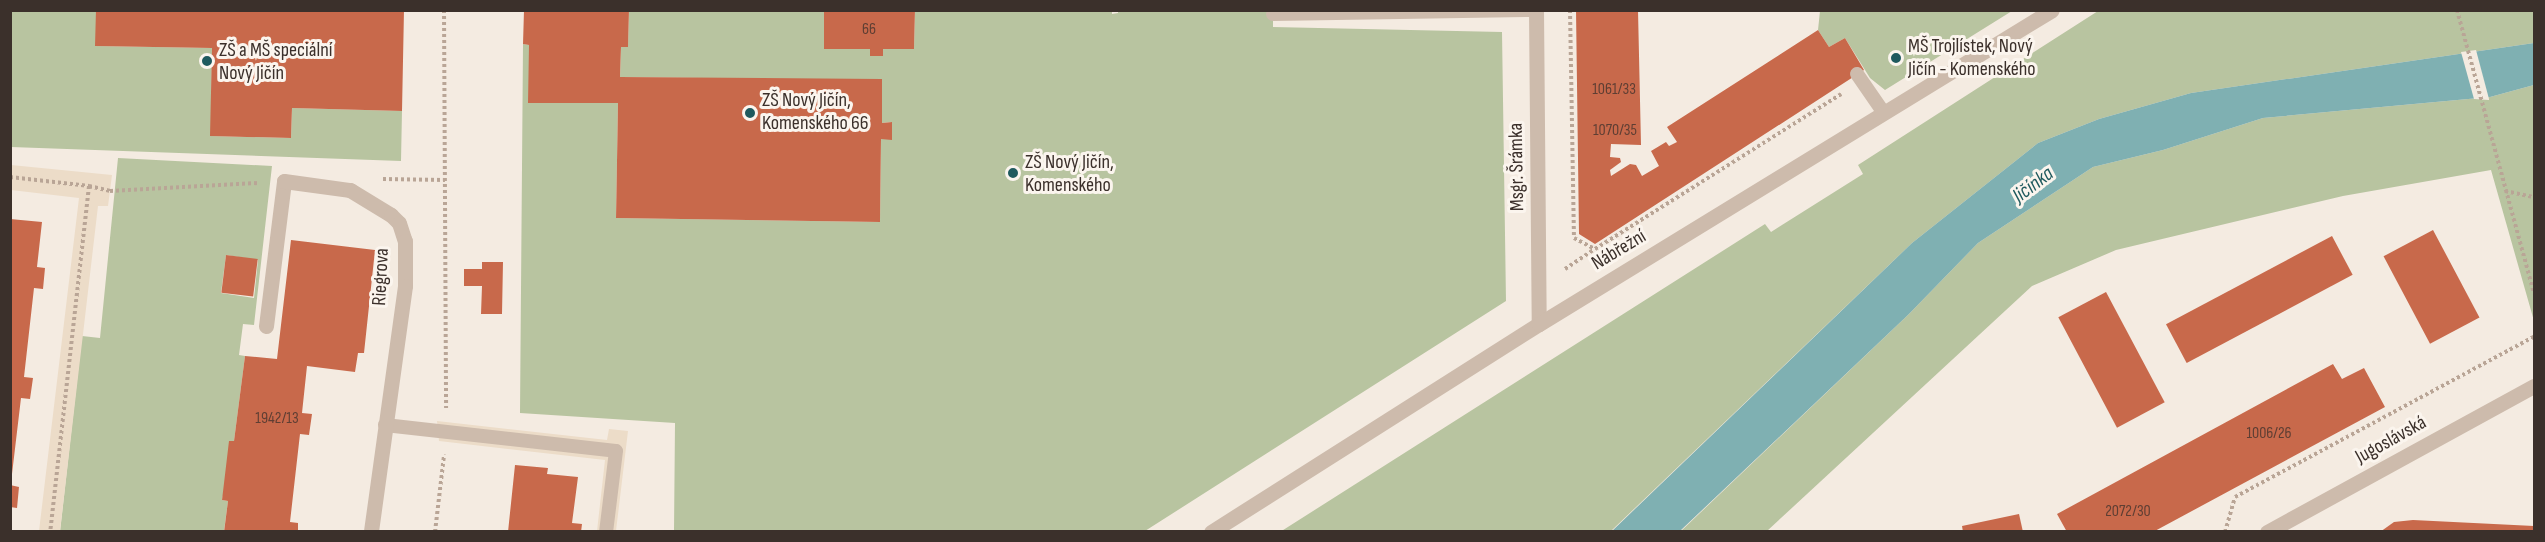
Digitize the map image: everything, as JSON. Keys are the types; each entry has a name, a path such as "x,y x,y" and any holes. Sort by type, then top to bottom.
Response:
{"street":[{"name":"Msgr. Šrámka","path":"1535,10 1539,324"},
{"name":"Nábřežní","path":"1211,531 1539,324 2052,10"},
{"name":"Riegrova","path":"284,181 350,190 391,215 399,223 405,241 405,286 371,531"},
{"path":"266,326 284,181"},
{"name":"Jugoslávská","path":"2267,531 2535,386"}],"lane":[{"path":"1273,14 1535,10"},
{"path":"1859,77 1884,113"},
{"path":"385,425 616,451 606,531"}],"path":[{"path":"435,531 446,432 444,10"},
{"path":"1570,10 1574,238 1595,249 1859,77"},
{"path":"2457,10 2498,168 2535,294"},
{"path":"10,177 110,190 284,181"},
{"path":"350,190 352,178 445,180"},
{"path":"50,531 89,186"},
{"path":"2505,191 2535,196"},
{"path":"2527,265 2535,268"},
{"path":"2225,531 2235,497 2535,337"}],"green space":[{"name":"ZŠ Nový Jičín, Komenského","path":"915,10 1112,10 1112,14 1118,13 1118,10 1273,10 1273,27 1502,32 1506,301 1145,531 674,531 675,423 520,413 523,44 529,45 529,103 618,103 616,218 880,222 881,139 892,139 891,122 882,123 882,80 620,77 621,47 628,46 629,11 824,11 824,49 914,49"},
{"path":"11,11 96,11 96,46 212,48 211,136 291,138 292,108 402,111 401,161 11,147"},
{"name":"MŠ Trojlístek, Nový Jičín - Komenského","path":"1820,11 2012,11 1885,90 1870,78 1845,38 1829,47 1818,30"},
{"path":"2098,11 2534,11 2534,43 2191,93 2099,119 2038,143 1912,243 1611,531 1280,532 1765,224 1771,232 1863,174 1858,165"},
{"path":"2534,85 2534,321 2491,170 2343,196 2116,250 2032,286 1767,531 1680,532 1909,314 1978,243 2093,167 2163,150 2263,118 2490,97"},
{"path":"118,158 272,166 254,325 243,324 239,355 245,356 234,441 222,500 228,501 224,531 60,532 82,336 100,338","holes":["226,255 258,260 254,298 221,293"]}],"shaded area":[{"path":"11,165 112,175 108,206 98,206 60,531 39,531 79,198 11,190"},
{"path":"437,421 607,440 609,429 628,431 616,531 597,531 605,460 439,441"}],"water":[{"name":"Jičínka","path":"2534,43 2534,85 2490,97 2263,118 2163,150 2093,167 1978,243 1909,314 1680,531 1611,532 1912,243 2038,143 2099,119 2191,93"}],"pier":[{"path":"2476,50 2489,100 2474,99 2461,52"}],"building":[{"path":"96,10 404,10 402,111 292,108 291,138 210,136 212,48 95,46"},
{"name":"ZŠ Nový Jičín, Komenského 66","path":"524,10 629,10 628,47 621,47 620,77 882,79 882,123 892,122 892,140 881,139 880,222 616,218 618,103 528,103 529,45 523,44"},
{"name":"ZŠ Nový Jičín, Komenského 66","path":"824,10 915,10 914,49 883,49 883,56 870,56 870,49 824,49"},
{"path":"1576,10 1638,10 1641,145 1611,144 1610,157 1620,158 1621,162 1610,170 1611,176 1630,164 1636,165 1642,176 1659,166 1651,151 1666,142 1669,146 1677,142 1667,127 1818,30 1829,47 1845,38 1864,70 1595,244 1579,234"},
{"path":"10,219 42,222 37,267 45,268 43,289 34,288 24,377 33,378 30,399 21,398 12,474"},
{"path":"2433,230 2479,317 2430,344 2384,256"},
{"path":"2332,236 2353,275 2187,363 2166,324"},
{"path":"291,240 375,250 364,353 358,353 355,372 307,366 302,413 312,414 309,435 300,434 290,522 298,523 298,532 224,532 228,501 222,500 229,441 234,441 245,356 277,359"},
{"path":"226,255 258,259 253,297 221,293"},
{"path":"482,262 503,262 502,314 481,314 482,286 464,286 464,269 482,269"},
{"path":"2106,292 2165,402 2117,428 2058,317"},
{"path":"2333,364 2342,379 2364,368 2385,407 2153,532 2067,532 2057,514"},
{"path":"515,465 548,468 547,474 578,477 572,523 582,524 581,532 508,532"},
{"path":"10,485 19,487 17,508 10,507"},
{"path":"2019,514 2023,532 1963,532 1962,526"},
{"path":"2413,520 2534,526 2534,532 2380,532 2394,522"}],"place":[{"name":"MŠ Trojlístek, Nový Jičín - Komenského","path":"1896,58"},
{"name":"ZŠ a MŠ speciální Nový Jičín","path":"207,61"},
{"name":"ZŠ Nový Jičín, Komenského 66","path":"750,113"},
{"name":"ZŠ Nový Jičín, Komenského","path":"1013,173"}]}
